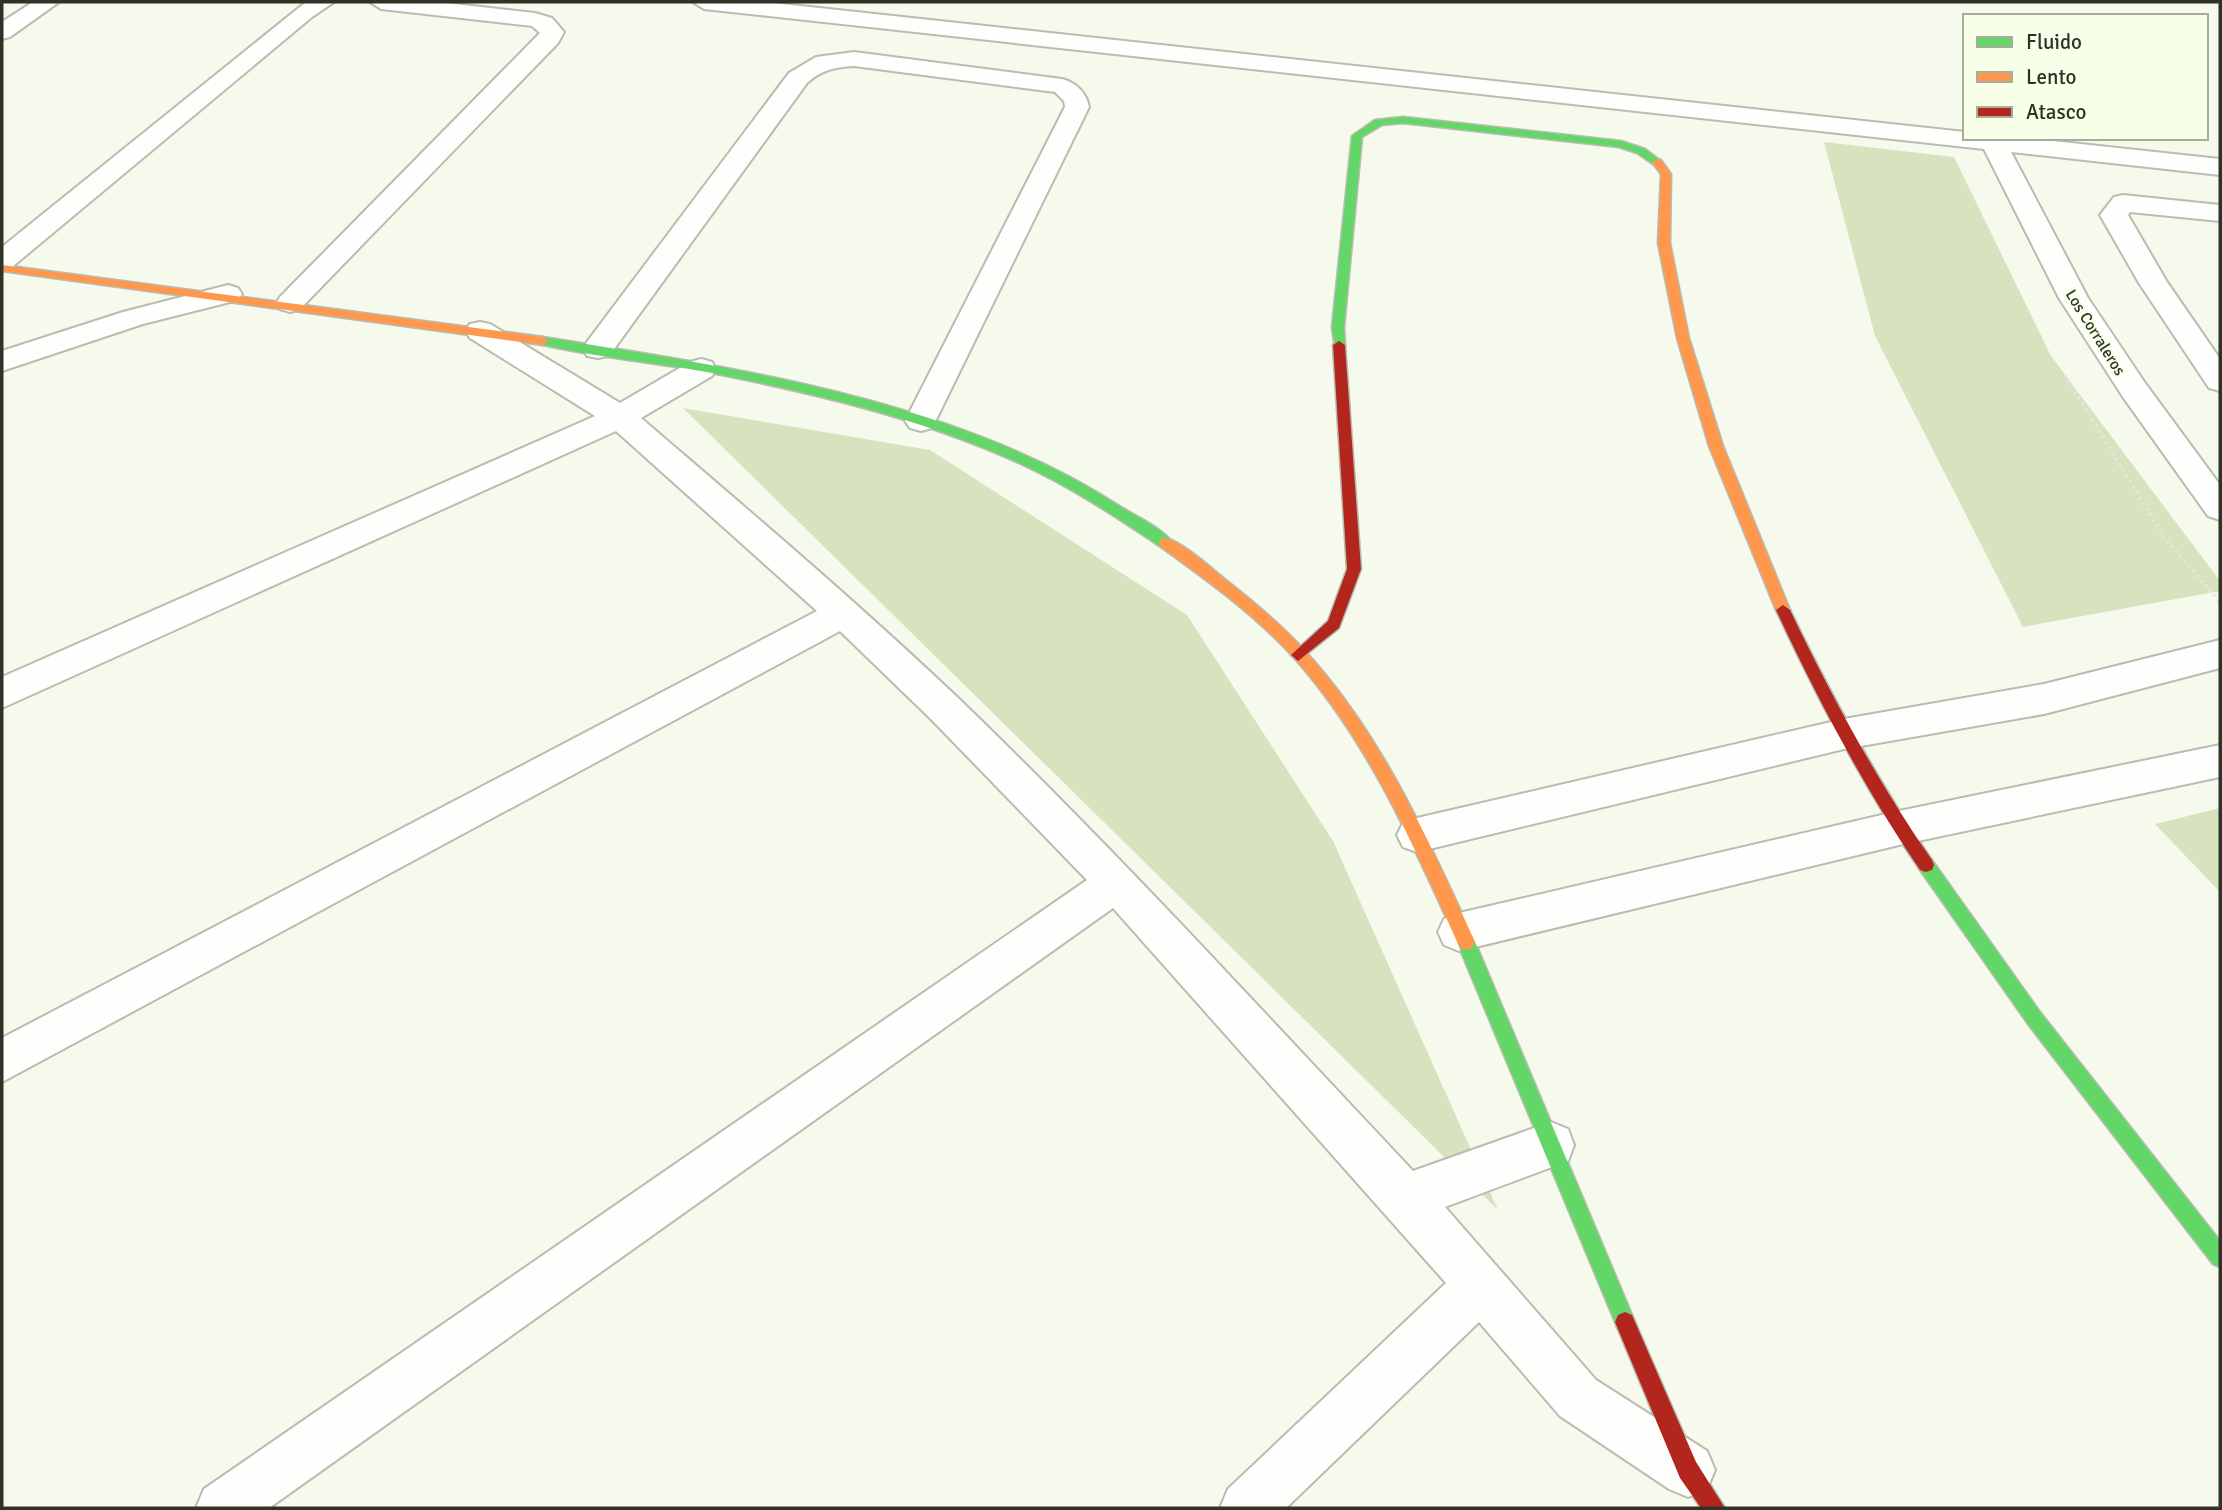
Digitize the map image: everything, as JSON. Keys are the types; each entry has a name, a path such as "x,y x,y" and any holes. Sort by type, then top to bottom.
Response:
{"street":[{"path":"7,24 48,2"},
{"path":"2,261 304,12 323,2"},
{"path":"290,303 550,38 552,32 544,23 535,20 381,2"},
{"path":"704,2 1963,139"},
{"path":"598,349 798,78 812,67 833,61 854,60 1062,86 1076,99 1077,107 921,421"},
{"path":"1298,654 1334,624 1354,569 1338,327 1357,136 1379,122 1403,120 1621,144 1650,155 1666,174 1667,257 1683,338 1716,446 1772,586 1844,734 1899,828 2034,1018 2220,1257"},
{"path":"1975,140 2220,167"},
{"name":"Los Corraleros","path":"1993,142 2055,265 2084,315 2125,377 2220,508"},
{"path":"2220,213 2123,203 2114,215 2153,283 2220,381"},
{"path":"2,268 229,294 598,349 701,369 921,421 999,449 1072,481 1135,518 1224,588 1298,654 1373,759 1417,835 1688,1470 1714,1508"},
{"path":"2,361 133,318 229,294"},
{"path":"480,331 620,417 843,613 945,709 1116,883 1405,1198 1578,1398 1688,1470"},
{"path":"2,693 620,417 701,369"},
{"path":"2,1061 843,613"},
{"path":"1417,835 1844,734 2044,699 2220,654"},
{"path":"1459,932 1899,828 2220,761"},
{"path":"223,1508 1116,883"},
{"path":"1405,1198 1551,1145"},
{"path":"1247,1508 1481,1285"}],"green space":[{"path":"1824,142 1954,157 2051,356 2220,581 2220,591 2023,627 1875,336"},
{"path":"683,408 930,450 1187,615 1333,841 1498,1210"},
{"path":"2220,808 2220,892 2155,824"}],"traffic: fast":[{"path":"1339,345 1338,327 1357,136 1379,122 1403,120 1621,144 1641,151 1657,162"},
{"path":"543,341 706,368 787,385 868,405 947,430 1024,460 1097,498 1166,543"},
{"path":"1926,865 2034,1018 2220,1257"},
{"path":"1466,942 1625,1322"}],"traffic: slow":[{"path":"1657,162 1666,174 1664,243 1683,338 1716,446 1783,610"},
{"path":"2,268 543,341"},
{"path":"1166,543 1219,582 1270,625 1326,686 1350,719 1394,792 1433,868 1466,942"}],"traffic: jam":[{"path":"1298,655 1334,624 1354,569 1339,345"},
{"path":"1783,610 1848,741 1885,804 1926,865"},
{"path":"1625,1322 1688,1470 1714,1508"}]}
